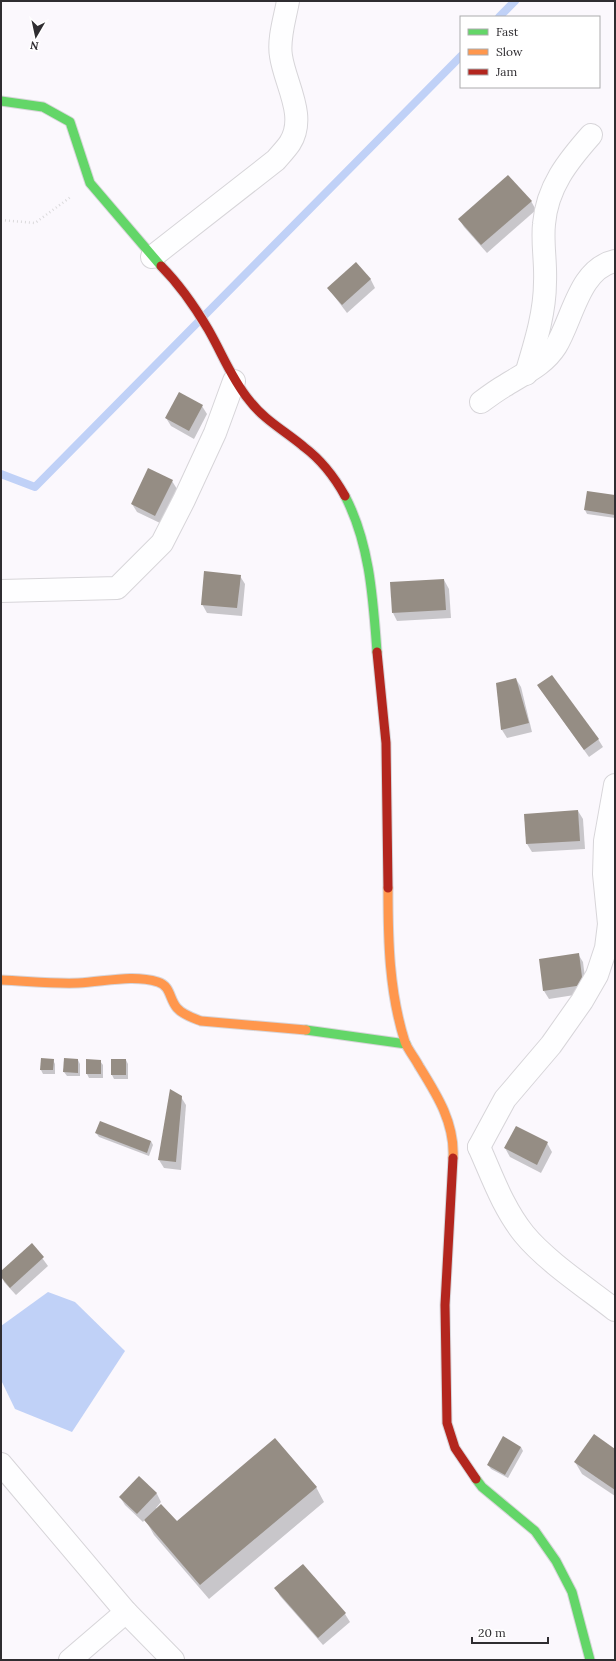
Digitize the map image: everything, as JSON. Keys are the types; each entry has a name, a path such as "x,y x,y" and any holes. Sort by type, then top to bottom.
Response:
{"street":[{"path":"152,256 276,160 290,142 297,123 294,102 285,77 280,55 288,1"},
{"path":"1,101 43,107 70,122 90,183 152,256 175,280 208,329 234,381 250,402 276,427 305,447 324,466 340,487 354,515 364,546 371,583 386,743 388,911 391,974 396,1011 406,1044 440,1101 449,1120 454,1145 445,1305 447,1423 455,1448 468,1470 482,1487 535,1531 556,1561 572,1592 590,1660"},
{"path":"526,374 542,313 545,282 544,223 548,200 556,180 591,134"},
{"path":"481,402 505,385 526,374 543,362 556,346 577,300 590,277 605,263 615,261"},
{"path":"1,591 117,588 162,543 215,433 234,381"},
{"path":"478,1147 505,1100 555,1038 582,1001 597,975 606,948 609,924 609,874 605,841 615,785"},
{"path":"1,980 78,983 125,978 145,979 161,983 172,992 177,1007 188,1017 201,1021 296,1029 406,1044"},
{"path":"454,1145 478,1147"},
{"path":"478,1147 507,1208 524,1234 551,1260 615,1310"},
{"path":"1,1464 126,1612 173,1660"},
{"path":"70,1660 126,1612"}],"path":[{"path":"1,220 35,223 90,183"}],"water":[{"path":"48,1292 75,1302 125,1351 72,1432 15,1409 1,1380 1,1326"}],"building":[{"path":"508,175 532,201 481,245 458,219"},
{"path":"356,262 371,279 342,305 327,288"},
{"path":"179,392 203,405 189,431 165,418"},
{"path":"148,468 173,480 155,516 131,504"},
{"path":"587,491 615,495 615,515 584,510"},
{"path":"204,571 241,575 237,608 201,605"},
{"path":"444,579 446,610 392,613 390,582"},
{"path":"552,675 599,739 584,750 537,685"},
{"path":"516,678 529,723 501,730 496,683"},
{"path":"578,810 580,841 526,844 524,814"},
{"path":"579,953 583,985 543,991 539,959"},
{"path":"41,1058 54,1059 53,1070 40,1070"},
{"path":"64,1058 78,1059 78,1073 63,1072"},
{"path":"86,1059 101,1060 101,1074 86,1074"},
{"path":"111,1059 126,1059 126,1075 111,1075"},
{"path":"170,1089 182,1096 176,1162 158,1160"},
{"path":"100,1121 151,1141 147,1153 95,1133"},
{"path":"516,1126 548,1142 537,1165 504,1148"},
{"path":"32,1243 44,1257 10,1288 1,1277 1,1271"},
{"path":"594,1434 615,1449 615,1490 574,1462"},
{"path":"503,1436 521,1447 505,1475 487,1465"},
{"path":"275,1438 317,1487 200,1585 144,1520 161,1504 177,1521"},
{"path":"139,1476 157,1493 137,1514 119,1497"},
{"path":"303,1564 346,1613 318,1638 274,1588"}],"waterway":[{"path":"500,16 515,1"},
{"path":"1,474 35,487 460,57"}],"traffic: fast":[{"path":"1,101 43,107 70,122 90,183 161,266"},
{"path":"345,496 360,533 365,552 372,592 377,652"},
{"path":"306,1030 406,1044"},
{"path":"476,1479 482,1487 535,1531 556,1561 572,1592 590,1660"}],"traffic: slow":[{"path":"388,888 390,966 400,1023 406,1045 444,1110 451,1133 453,1158"},
{"path":"1,980 49,983 88,982 118,979 148,980 158,982 165,986 174,1004 182,1013 201,1021 306,1030"}],"traffic: jam":[{"path":"161,266 198,312 232,374 249,400 261,414 316,457 337,482 345,496"},
{"path":"377,652 386,743 388,888"},
{"path":"453,1158 445,1305 447,1423 455,1448 476,1479"}]}
